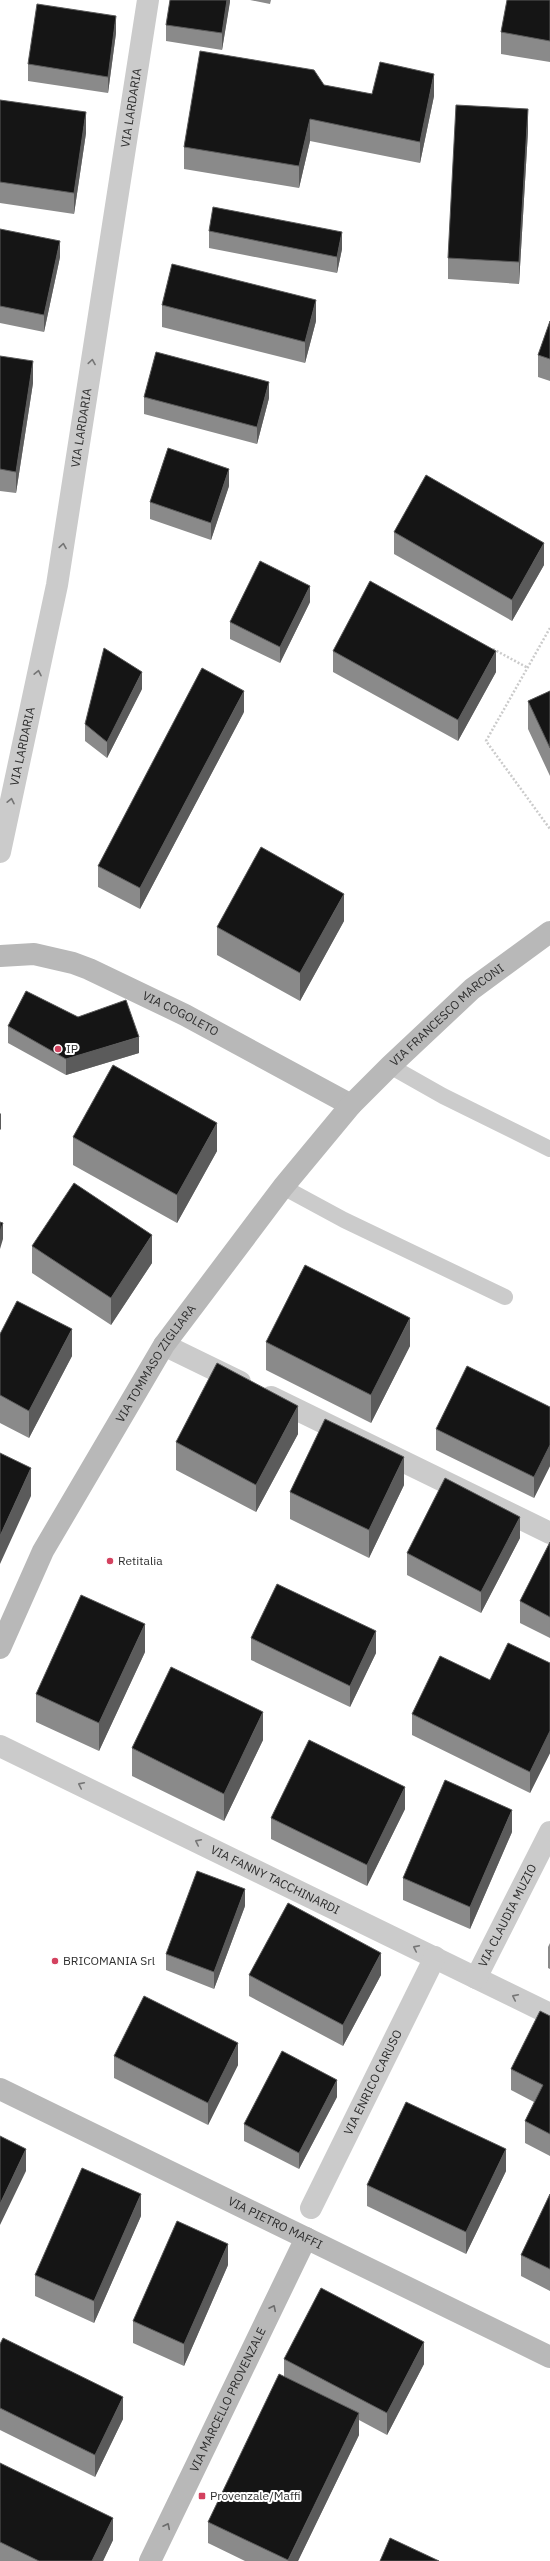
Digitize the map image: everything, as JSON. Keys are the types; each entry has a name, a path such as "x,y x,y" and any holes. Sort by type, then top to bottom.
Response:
{"street":[{"name":"VIA LARDARIA","path":"0,852 57,585 148,0"},
{"name":"VIA FRANCESCO MARCONI","path":"351,1105 472,989 550,932"},
{"name":"VIA COGOLETO","path":"0,956 34,954 73,962 185,1015 351,1105"},
{"name":"VIA TOMMASO ZIGLIARA","path":"0,1648 43,1551 164,1345 283,1187 351,1105"},
{"path":"164,1345 550,1533"},
{"name":"VIA FANNY TACCHINARDI","path":"0,1746 550,2014"},
{"name":"VIA CLAUDIA MUZIO","path":"476,1978 550,1832"},
{"name":"VIA ENRICO CARUSO","path":"311,2208 434,1958"},
{"name":"VIA PIETRO MAFFI","path":"0,2089 550,2357"},
{"name":"VIA MARCELLO PROVENZALE","path":"150,2561 306,2238"}],"lane":[{"path":"390,1066 443,1096 550,1149"},
{"path":"283,1187 344,1220 505,1297"}],"path":[{"path":"550,628 486,741 550,830"},
{"path":"486,646 528,668"}],"building":[{"path":"170,0 227,0 222,33 166,25"},
{"path":"507,0 550,0 550,41 501,32"},
{"path":"37,4 116,16 108,77 28,64"},
{"path":"200,51 314,70 324,85 372,94 380,62 434,74 420,142 310,119 299,166 184,147"},
{"path":"0,100 86,112 74,193 0,182"},
{"path":"456,105 528,109 519,262 448,258"},
{"path":"213,207 342,232 337,257 209,231"},
{"path":"0,229 60,241 44,315 0,306"},
{"path":"172,264 316,300 305,342 162,305"},
{"path":"550,321 550,359 538,355"},
{"path":"156,352 269,382 257,427 144,397"},
{"path":"0,356 33,361 16,472 0,469"},
{"path":"168,448 229,469 211,523 150,502"},
{"path":"426,475 544,543 512,600 394,532"},
{"path":"260,561 310,586 280,647 230,622"},
{"path":"370,581 496,651 458,720 333,651"},
{"path":"104,648 142,672 107,742 85,724"},
{"path":"202,668 244,691 140,888 98,866"},
{"path":"550,691 550,748 528,701"},
{"path":"261,847 344,894 300,973 217,927"},
{"path":"26,991 78,1017 126,1000 139,1037 66,1059 8,1026"},
{"path":"113,1065 217,1123 177,1195 73,1137"},
{"path":"74,1183 152,1235 111,1298 32,1246"},
{"path":"0,1222 3,1223 0,1232"},
{"path":"305,1265 410,1318 371,1395 266,1342"},
{"path":"17,1301 72,1329 29,1411 0,1395 0,1334"},
{"path":"217,1363 298,1406 256,1485 176,1442"},
{"path":"467,1366 550,1407 550,1445 534,1477 436,1429"},
{"path":"325,1419 404,1457 369,1530 290,1492"},
{"path":"0,1453 31,1468 0,1536"},
{"path":"445,1478 520,1517 481,1592 407,1553"},
{"path":"550,1542 550,1617 520,1601"},
{"path":"277,1584 376,1631 350,1686 251,1638"},
{"path":"81,1595 145,1624 99,1723 36,1694"},
{"path":"508,1643 550,1663 550,1731 530,1772 412,1714 440,1656 490,1680"},
{"path":"171,1667 263,1712 224,1794 132,1748"},
{"path":"309,1740 405,1787 367,1865 271,1818"},
{"path":"445,1780 512,1810 470,1907 403,1878"},
{"path":"197,1871 245,1889 214,1972 166,1954"},
{"path":"288,1903 381,1953 343,2025 249,1975"},
{"path":"144,1996 238,2043 208,2103 114,2056"},
{"path":"540,2011 550,2016 550,2134 525,2121 543,2085 511,2069"},
{"path":"282,2051 337,2080 299,2153 244,2124"},
{"path":"406,2102 506,2149 466,2232 367,2185"},
{"path":"0,2136 26,2149 0,2204"},
{"path":"82,2168 141,2194 94,2301 35,2275"},
{"path":"550,2194 550,2269 521,2255"},
{"path":"177,2221 228,2244 184,2344 133,2321"},
{"path":"321,2288 424,2342 387,2413 284,2359"},
{"path":"3,2338 123,2397 95,2455 0,2408 0,2344"},
{"path":"279,2374 359,2413 288,2560 208,2522"},
{"path":"0,2463 113,2518 92,2561 39,2561 0,2542"},
{"path":"390,2538 439,2561 380,2561"}],"place":[{"name":"IP","path":"58,1049"},
{"name":"Retitalia","path":"110,1561"},
{"name":"BRICOMANIA Srl","path":"55,1961"},
{"name":"Provenzale/Maffi","path":"202,2496"}]}
